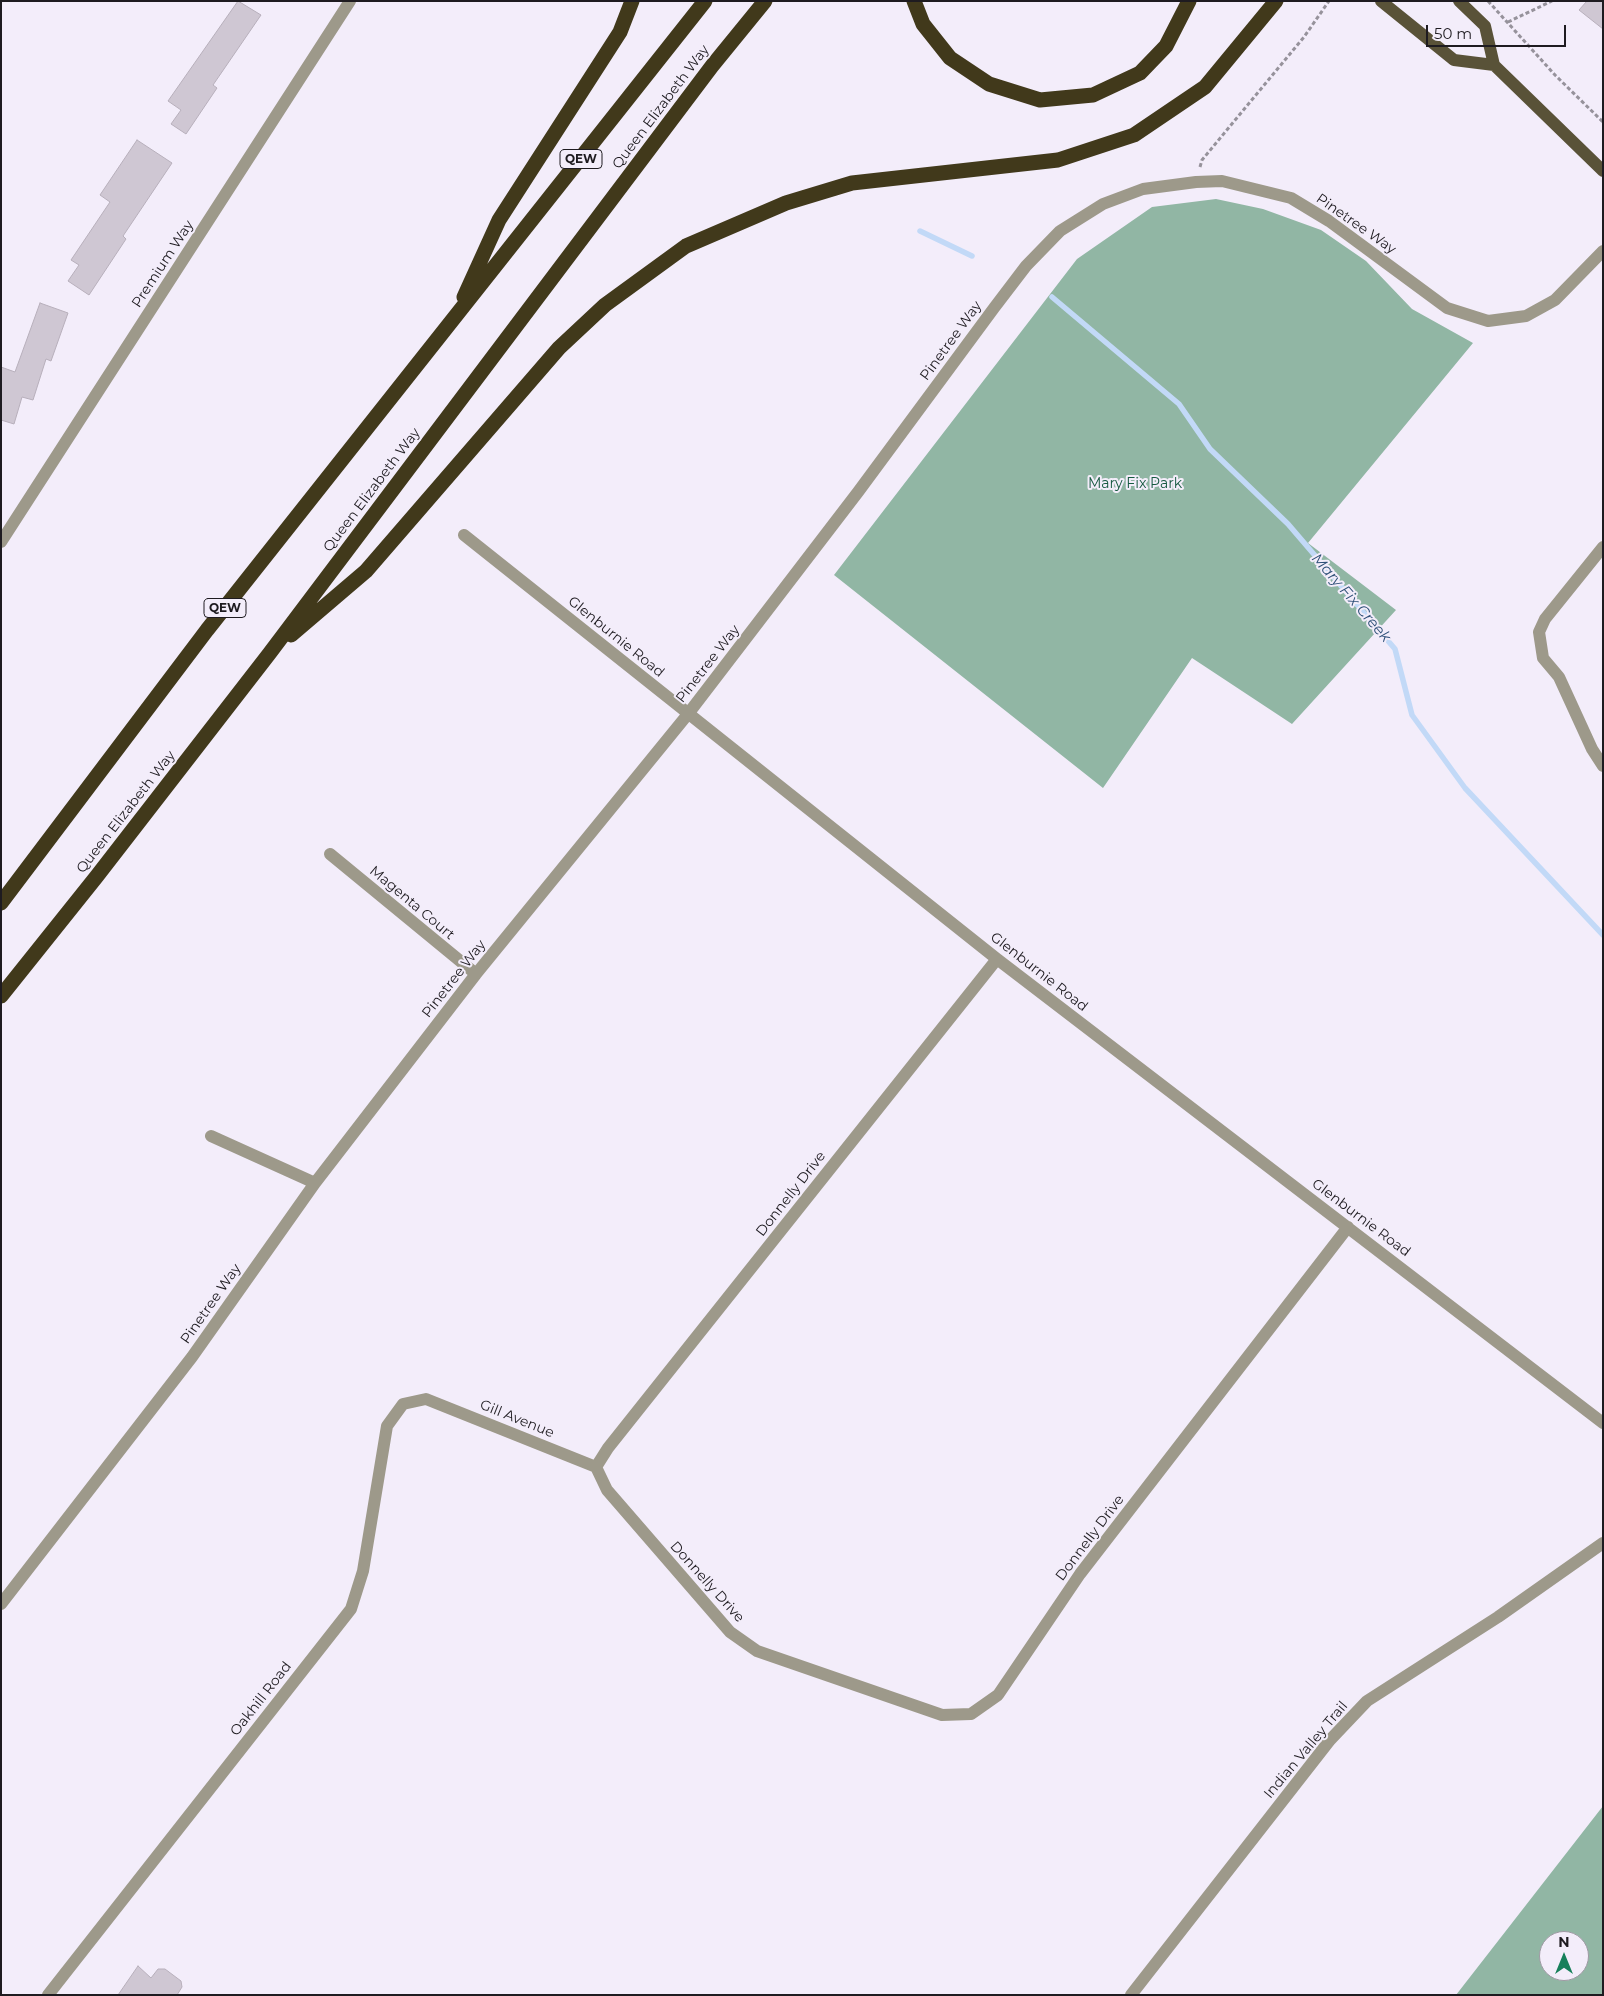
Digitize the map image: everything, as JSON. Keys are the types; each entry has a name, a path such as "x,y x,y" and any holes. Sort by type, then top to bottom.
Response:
{"highway":[{"path":"456,317 499,220 620,32 632,1"},
{"name":"Queen Elizabeth Way","path":"1,904 207,630 705,1"},
{"name":"Queen Elizabeth Way","path":"1,996 98,876 269,654 706,74 765,1"},
{"path":"914,1 923,24 950,58 989,84 1040,100 1093,95 1140,73 1166,46 1188,1"},
{"path":"269,654 366,571 559,348 605,306 686,246 786,203 852,183 1058,160 1134,135 1205,87 1276,1"}],"main road":[{"path":"1380,1 1454,60 1494,65"},
{"path":"1459,1 1485,26 1494,65 1603,171"}],"street":[{"name":"Premium Way","path":"1,542 350,1"},
{"name":"Pinetree Way","path":"1,1604 192,1357 315,1184 476,974 688,714 858,492 1026,266 1060,231 1103,204 1143,189 1196,182 1222,181 1291,198 1329,221 1447,308 1488,321 1526,316 1556,300 1603,250"},
{"name":"Glenburnie Road","path":"464,535 997,959 1603,1423"},
{"path":"1603,547 1545,619 1539,632 1543,658 1559,677 1592,749 1603,766"},
{"name":"Magenta Court","path":"330,854 476,974"},
{"name":"Donnelly Drive","path":"997,959 608,1448 596,1467 608,1490 730,1632 757,1651 942,1715 971,1714 998,1695 1080,1574 1348,1227"},
{"path":"211,1136 315,1184"},
{"name":"Gill Avenue","path":"426,1399 596,1467"},
{"name":"Oakhill Road","path":"48,1995 351,1609 363,1571 388,1426 403,1404 426,1399"},
{"name":"Indian Valley Trail","path":"1132,1995 1330,1740 1367,1701 1498,1617 1603,1543"}],"path":[{"path":"1196,182 1202,160 1304,38 1329,1"},
{"path":"1488,1 1555,75 1603,122"},
{"path":"1508,22 1552,1"}],"green space":[{"name":"Mary Fix Park","path":"1216,199 1263,209 1321,230 1366,261 1412,309 1473,343 1308,543 1396,610 1292,724 1192,658 1103,788 834,575 1077,259 1152,207"},
{"path":"1603,1806 1603,1995 1456,1995"}],"building":[{"path":"238,1 261,15 213,85 217,88 186,134 171,124 181,110 168,101"},
{"path":"1587,1 1603,1 1603,29 1579,10"},
{"path":"137,140 172,163 123,236 126,239 89,295 68,281 79,265 71,260 110,202 100,195"},
{"path":"40,303 68,313 51,361 46,359 33,400 22,397 14,424 1,420 1,367 15,372"},
{"path":"138,1966 151,1978 158,1969 165,1969 181,1981 182,1987 177,1995 118,1995"}],"waterway":[{"name":"Mary Fix Creek","path":"920,231 972,256"},
{"name":"Mary Fix Creek","path":"1052,297 1179,404 1210,449 1288,524 1395,649 1412,715 1465,788 1603,935"}]}
